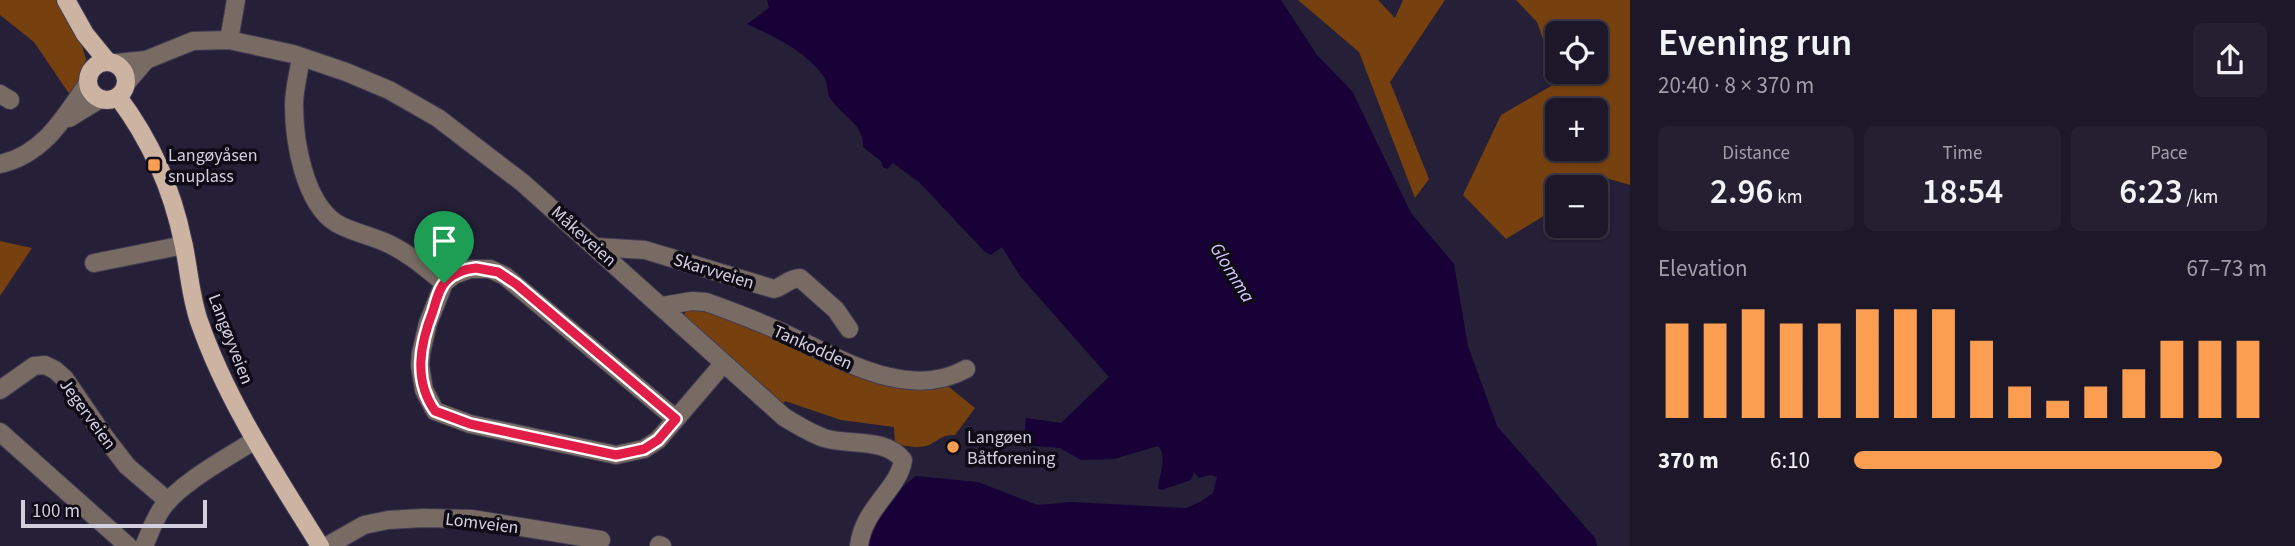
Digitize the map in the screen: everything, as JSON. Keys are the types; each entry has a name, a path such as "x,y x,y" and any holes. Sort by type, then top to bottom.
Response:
{"main road":[{"path":"66,0 85,34 111,62 124,71 115,93 90,89 85,34"},
{"path":"89,77 94,66 111,62"},
{"name":"Langøyveien","path":"115,93 136,122 172,196 197,317 218,370 255,440 320,546"}],"street":[{"path":"229,40 236,0"},
{"name":"Måkeveien","path":"111,62 146,60 193,41 229,40 301,57 389,90 438,118 523,183 785,417 824,438 881,445 895,451 903,460 901,469 860,532 859,546"},
{"path":"301,57 294,103 296,139 306,179 319,206 342,226 405,253 444,283"},
{"name":"Måkeveien","path":"63,121 115,93 146,60"},
{"path":"0,164 29,153 63,121 89,77"},
{"path":"94,263 184,245"},
{"name":"Skarvveien","path":"596,247 645,250 774,289 784,286 793,278 800,278 836,310 849,329"},
{"path":"676,419 505,276 490,269 476,268 454,275 444,283 428,323 421,353 424,390 435,411 470,424 616,455 644,449 658,440 676,419 723,364"},
{"name":"Tankodden","path":"662,306 692,301 706,302 788,335 855,367 890,377 910,380 949,379 966,369"},
{"name":"Jegerveien","path":"0,390 34,366 45,365 55,370 65,379 122,459 168,501"},
{"path":"0,432 128,546"},
{"path":"144,546 156,519 168,501 255,440"},
{"name":"Lomveien","path":"327,546 364,525 388,520 423,518 472,519 601,540"}],"shaded area":[{"path":"0,0 59,0 75,23 86,59 72,98 34,42 0,15"},
{"path":"1298,0 1378,0 1395,18 1403,0 1445,0 1390,82 1429,179 1415,198 1359,52"},
{"path":"1516,0 1630,0 1630,185 1608,179 1608,175 1545,175 1545,215 1506,239 1463,195 1501,115 1555,84 1608,84 1608,21 1545,21 1545,45 1537,22"},
{"path":"0,241 32,248 0,296"},
{"path":"688,306 718,314 881,383 949,387 975,408 955,435 916,447 895,444 894,427 841,420 785,401 779,409 682,320"}],"water":[{"name":"Glomma","path":"767,0 1281,0 1317,55 1352,91 1411,213 1454,264 1468,346 1497,426 1595,538 1597,546 867,546 864,537 885,501 916,476 978,482 1037,505 1071,502 1186,508 1213,493 1217,477 1210,475 1199,478 1194,472 1191,480 1162,490 1158,489 1163,461 1158,446 1114,459 1081,460 1060,448 1023,445 1026,418 1061,423 1109,377 1020,276 1002,247 991,255 985,252 920,183 893,163 887,169 883,167 881,161 863,147 863,139 856,126 830,98 826,80 817,68 789,46 747,24 769,8"}],"place":[{"name":"Langøyåsen snuplass","path":"154,165"},
{"name":"Langøen Båtforening","path":"953,447"}],"route":[{"path":"476,268 490,269 505,276 676,419 658,440 644,449 616,455 470,424 435,411 424,390 420,365 423,339 444,283 464,270 476,268"}]}
